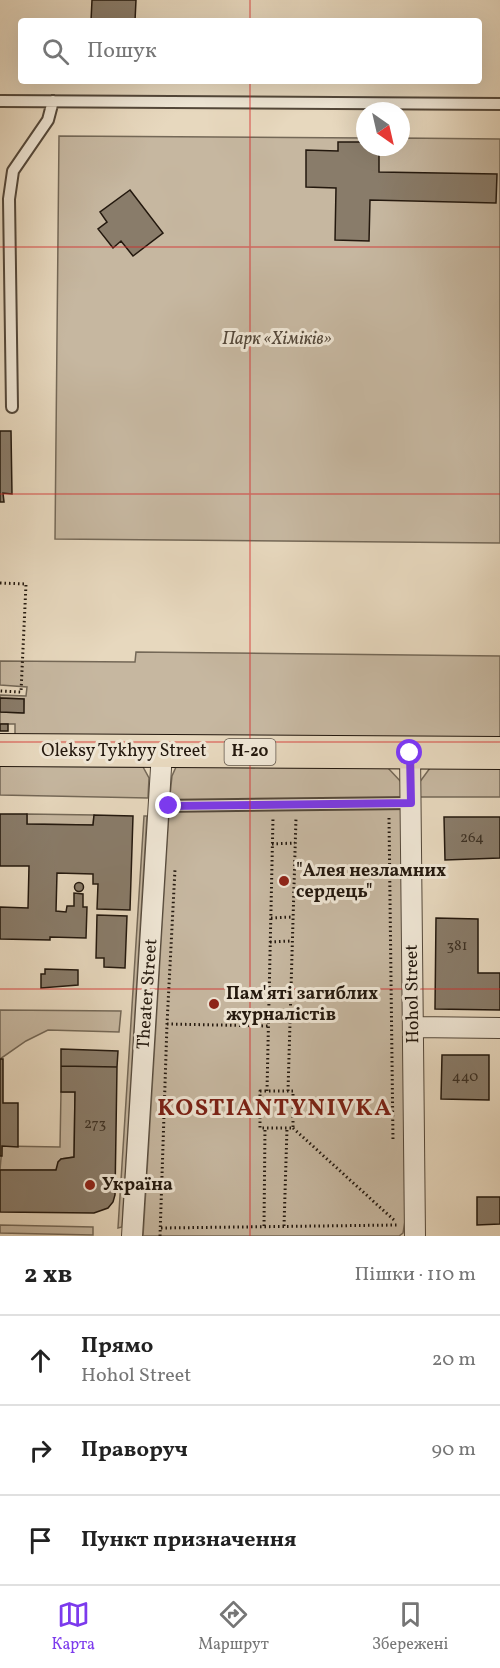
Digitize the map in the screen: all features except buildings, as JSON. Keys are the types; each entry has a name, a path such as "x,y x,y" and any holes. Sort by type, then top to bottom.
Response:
{"main road":[{"name":"Oleksy Tykhyy Street","path":"0,750 500,753"}],"street":[{"name":"Theater Street","path":"132,1236 162,752"},
{"name":"Hohol Street","path":"410,753 413,1027 410,1230"},
{"path":"413,1027 500,1028"}],"lane":[{"path":"0,101 500,104"},
{"path":"12,407 9,199 13,171 48,120 53,101"},
{"path":"159,806 411,803"}],"path":[{"path":"0,582 26,584 21,692 0,691"},
{"path":"389,803 394,1151"},
{"path":"288,1091 297,804"},
{"path":"267,1091 273,805"},
{"path":"272,844 295,843"},
{"path":"160,1236 167,1024 176,863"},
{"path":"271,918 292,917"},
{"path":"270,942 291,940"},
{"path":"167,1024 268,1026"},
{"path":"293,1128 293,1091 260,1091 260,1128 293,1128 395,1223 410,1230"},
{"path":"264,1226 265,1128"},
{"path":"284,1226 287,1128"},
{"path":"395,1210 395,1236"},
{"path":"160,1228 395,1223"}],"green space":[{"name":"Парк «Хіміків»","path":"59,136 356,138 356,156 410,156 410,138 500,139 500,543 55,539"},
{"path":"136,652 500,656 500,738 15,735 15,724 0,724 0,712 23,713 24,699 0,698 0,695 26,696 27,687 0,685 0,661 135,662"},
{"path":"0,766 143,767 149,778 148,798 0,795"},
{"path":"176,767 388,768 403,784 405,1221 403,1233 399,1236 143,1236 170,795 172,776"},
{"path":"430,768 500,768 500,797 419,797 419,783"},
{"path":"27,814 94,815 93,825 27,824"},
{"path":"144,816 147,816 122,1227 118,1228"},
{"path":"0,1010 121,1011 119,1032 48,1030 26,1041 0,1059"},
{"path":"61,1092 75,1092 74,1157 61,1159 56,1170 0,1170 2,1146 60,1147"},
{"path":"0,1225 93,1227 93,1235 0,1233"}],"place":[{"name":"\"Алея незламних сердець\"","path":"284,881"},
{"name":"Пам'яті загиблих журналістів","path":"214,1004"},
{"name":"Україна","path":"90,1185"}],"district":[{"name":"KOSTIANTYNIVKA","path":"275,1109"}],"route":[{"path":"169,806 411,803 410,753"}]}
